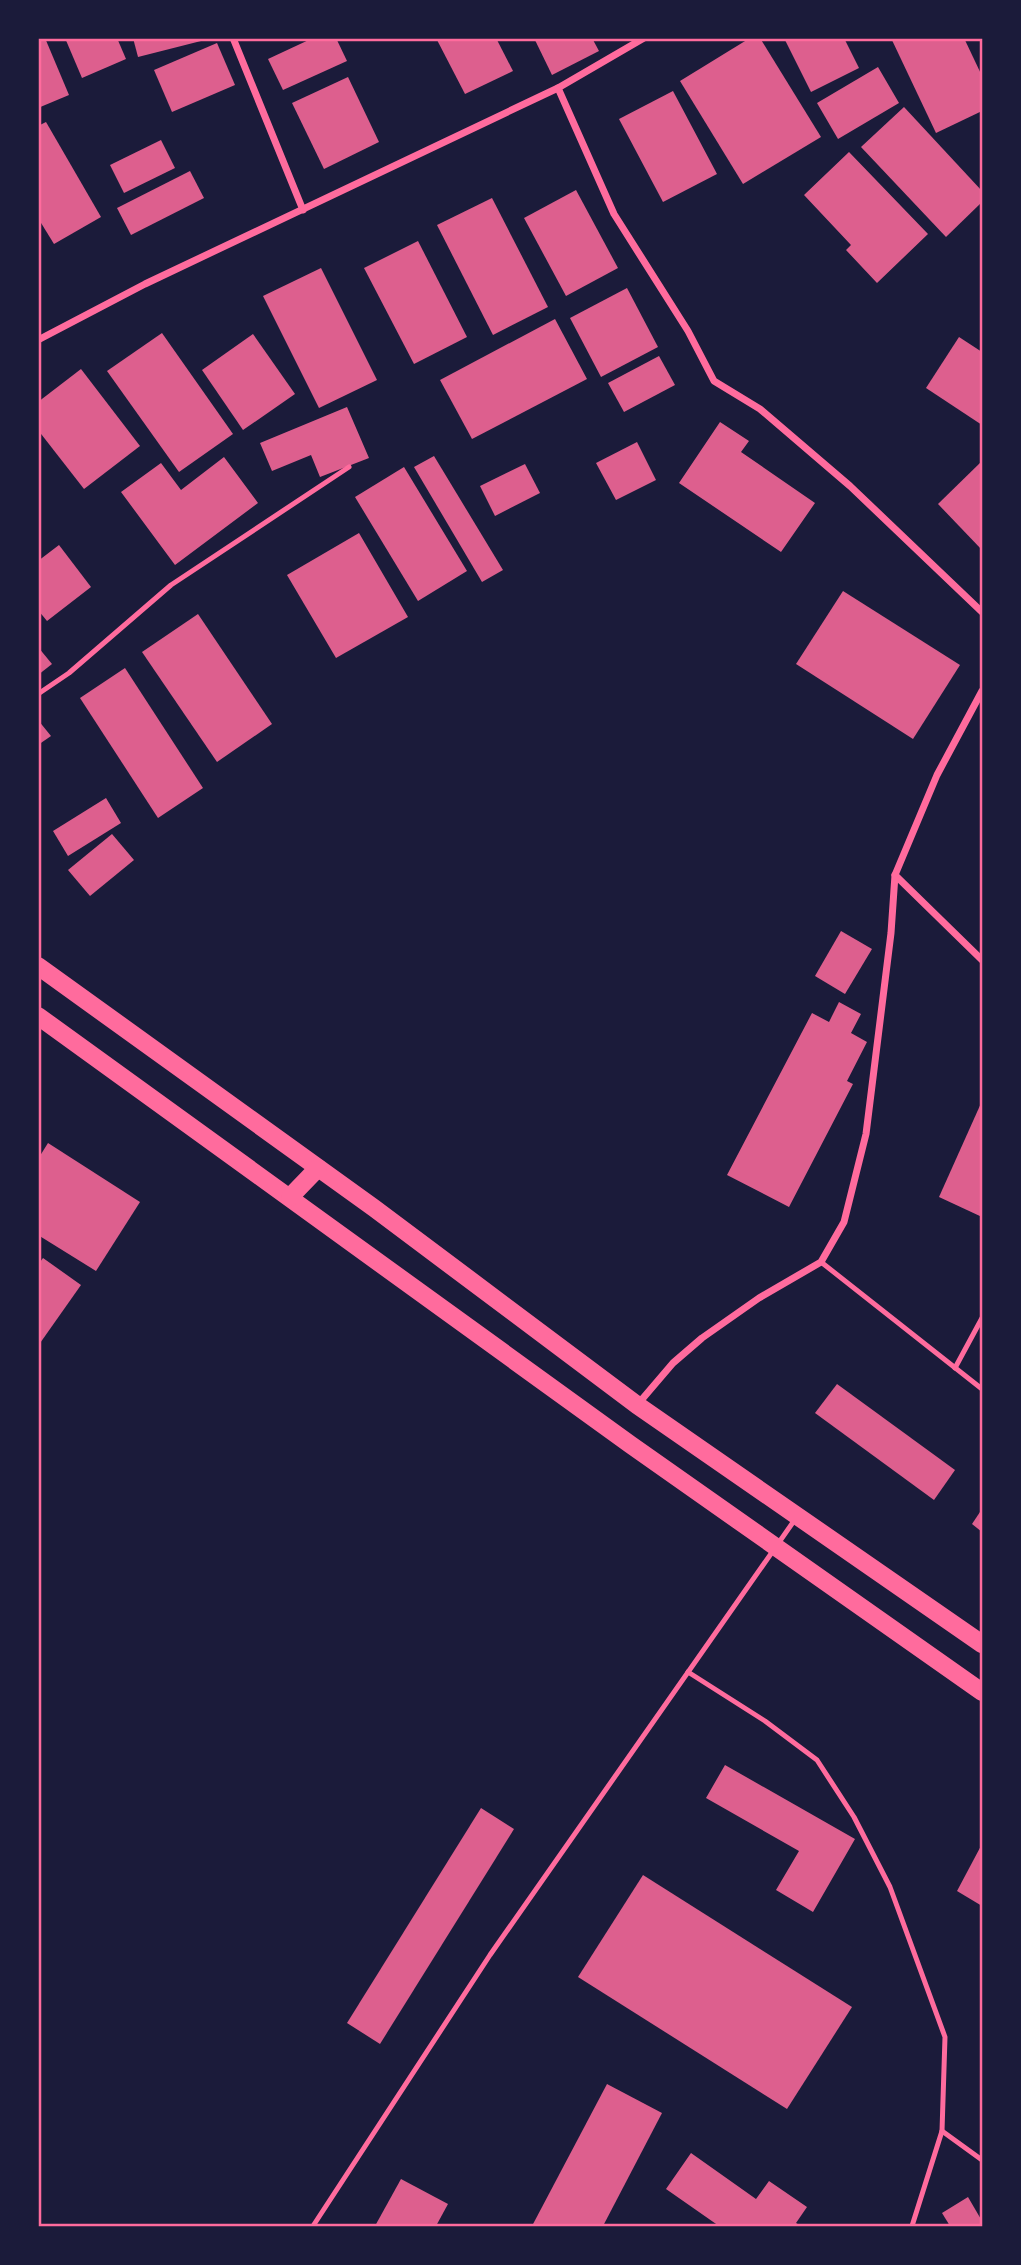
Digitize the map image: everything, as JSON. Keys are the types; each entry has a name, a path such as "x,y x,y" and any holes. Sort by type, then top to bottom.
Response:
{"main road":[{"path":"38,966 318,1168 637,1405 982,1644"},
{"path":"38,1016 774,1547 982,1692"},
{"path":"290,1197 318,1168"}],"street":[{"path":"233,38 303,210"},
{"path":"38,340 145,284 558,88 644,38"},
{"path":"558,88 614,214 688,331 714,381 760,410 850,486 982,612"},
{"path":"637,1405 673,1363 702,1338 759,1298 821,1262 844,1222 866,1134 891,933 895,875 937,775 982,691"},
{"path":"895,875 982,960"}],"lane":[{"path":"38,694 69,673 171,585 349,467"},
{"path":"821,1262 982,1389"},
{"path":"955,1368 982,1318"},
{"path":"313,2227 489,1955 796,1517"},
{"path":"688,1672 765,1721 817,1760 854,1817 890,1887 945,2037 942,2132 912,2227"},
{"path":"942,2132 982,2160"}],"building":[{"path":"38,38 45,38 69,95 38,108"},
{"path":"65,38 117,38 126,59 82,78"},
{"path":"133,38 200,38 201,41 138,57"},
{"path":"313,38 336,38 347,61 283,90 268,59"},
{"path":"436,38 496,38 513,71 465,94"},
{"path":"534,38 592,38 599,51 552,75"},
{"path":"750,38 760,38 821,137 743,184 680,81"},
{"path":"784,38 844,38 859,68 811,92"},
{"path":"891,38 964,38 982,76 982,111 936,133"},
{"path":"217,43 235,85 172,112 154,70"},
{"path":"878,67 899,103 838,139 817,103"},
{"path":"348,77 379,142 324,169 292,103"},
{"path":"673,91 717,174 663,202 619,119"},
{"path":"904,107 982,191 982,202 946,237 861,147"},
{"path":"46,122 101,217 54,244 38,218 38,126"},
{"path":"161,140 175,168 124,193 110,165"},
{"path":"849,152 928,234 877,283 846,250 851,245 804,195"},
{"path":"190,171 204,198 131,235 117,208"},
{"path":"576,190 618,268 566,296 524,218"},
{"path":"492,198 548,307 493,335 437,225"},
{"path":"418,241 467,337 414,364 364,268"},
{"path":"321,268 377,380 319,408 263,296"},
{"path":"627,288 658,347 601,377 570,318"},
{"path":"555,319 587,379 472,439 440,380"},
{"path":"162,333 233,434 179,472 107,371"},
{"path":"253,334 295,394 243,430 202,370"},
{"path":"959,337 982,352 982,425 926,388"},
{"path":"659,356 675,385 624,412 608,383"},
{"path":"81,369 140,446 84,489 38,430 38,402"},
{"path":"347,407 369,458 320,477 311,455 272,471 260,443"},
{"path":"720,422 749,441 741,452 815,503 781,552 679,483"},
{"path":"637,442 656,480 616,500 596,463"},
{"path":"434,456 503,570 482,582 414,467"},
{"path":"224,457 258,503 175,565 121,492 161,463 181,490"},
{"path":"982,461 982,550 938,504"},
{"path":"525,464 540,493 495,516 480,486"},
{"path":"404,467 467,571 418,601 355,497"},
{"path":"359,533 408,617 336,658 287,575"},
{"path":"59,545 91,587 47,621 38,610 38,561"},
{"path":"843,591 960,665 913,739 796,664"},
{"path":"198,614 272,724 217,762 142,652"},
{"path":"38,647 52,664 38,675"},
{"path":"125,668 203,788 158,818 80,698"},
{"path":"38,720 51,736 38,745"},
{"path":"106,798 121,823 68,856 53,831"},
{"path":"112,834 134,860 90,896 68,870"},
{"path":"841,931 872,949 845,994 815,976"},
{"path":"839,1002 861,1014 851,1033 867,1042 847,1081 853,1084 789,1207 727,1175 812,1013 829,1022"},
{"path":"982,1101 982,1217 939,1197"},
{"path":"48,1143 140,1202 96,1271 38,1235 38,1159"},
{"path":"43,1258 81,1285 38,1346 38,1265"},
{"path":"837,1384 955,1470 934,1500 815,1413"},
{"path":"982,1509 982,1532 972,1524"},
{"path":"725,1765 855,1839 813,1912 776,1890 799,1851 706,1798"},
{"path":"481,1808 514,1829 380,2044 347,2023"},
{"path":"982,1844 982,1906 957,1891"},
{"path":"643,1875 852,2007 787,2109 578,1977"},
{"path":"607,2084 662,2113 603,2226 532,2226"},
{"path":"691,2153 756,2199 769,2181 807,2207 796,2223 801,2226 719,2226 666,2189"},
{"path":"401,2179 448,2204 436,2226 375,2226"},
{"path":"968,2197 982,2221 982,2226 950,2226 942,2213"}]}
